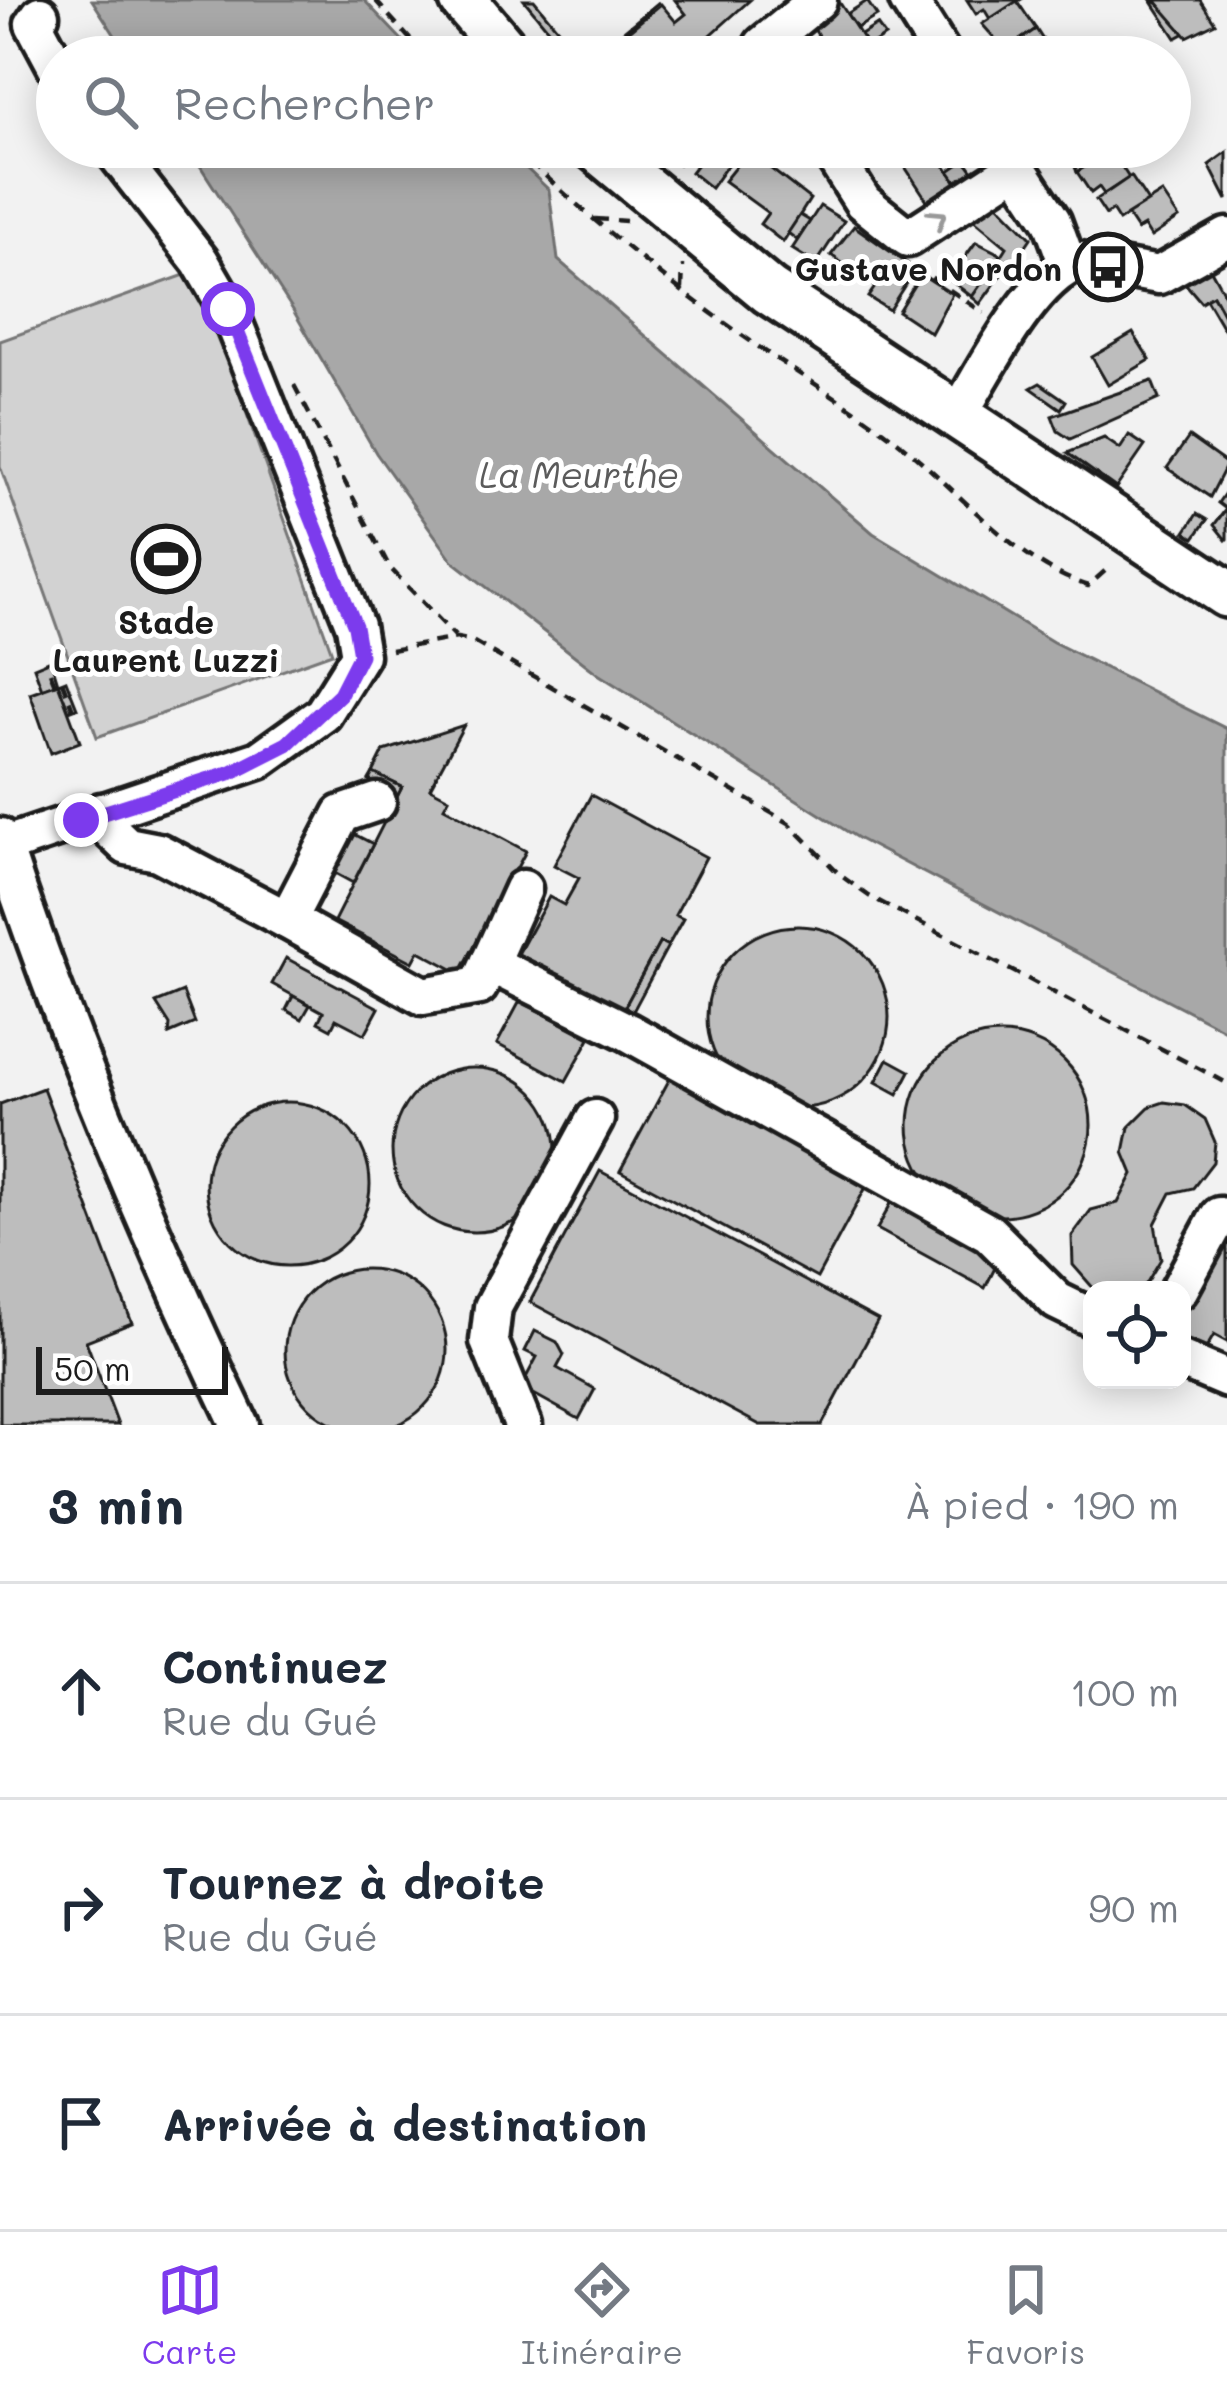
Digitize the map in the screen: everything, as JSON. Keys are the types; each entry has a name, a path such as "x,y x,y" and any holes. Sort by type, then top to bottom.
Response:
{"main road":[{"path":"463,0 493,36"},
{"path":"621,168 770,291 1227,594"}],"street":[{"path":"774,36 818,0"},
{"path":"908,0 931,36"},
{"path":"40,15 34,24 40,36"},
{"path":"127,168 200,261 228,309 355,626 360,655 332,704 287,744 232,772 1,844 116,1150 189,1321 240,1425"},
{"path":"841,168 863,202 908,238 996,168"},
{"path":"1017,168 1052,221 1068,265"},
{"path":"958,415 1038,291 1068,265 1080,261 1159,275 1227,237"},
{"path":"287,920 342,814 377,802"},
{"path":"101,812 106,826 128,846 158,852 423,996 478,986 523,890"},
{"path":"489,963 628,1032 989,1233 1057,1300 1083,1313"},
{"path":"523,1425 489,1341 493,1307 527,1235 595,1119"},
{"path":"1185,1281 1219,1216"},
{"path":"1191,1364 1227,1379"}],"path":[{"path":"375,0 407,36"},
{"path":"538,168 612,236 751,341 892,437 1002,533 1064,578 1088,586 1106,570"},
{"path":"914,255 913,265 1011,331"},
{"path":"360,655 457,638 472,641 789,823 840,875 869,896 1227,1083"},
{"path":"50,672 73,710"}],"shaded area":[{"name":"Stade Laurent Luzzi","path":"196,271 332,653 97,737 0,466 0,341"}],"water":[{"path":"92,0 364,0 398,36 115,36"},
{"name":"La Meurthe","path":"202,168 526,168 549,190 558,260 873,533 1053,642 1227,729 1227,1031 859,839 598,674 453,561 376,453 293,310"}],"building":[{"path":"524,0 534,0 564,36 554,36"},
{"path":"675,0 750,0 710,36 622,36 661,4 676,22 686,14"},
{"path":"838,0 861,36 819,36 807,18"},
{"path":"967,0 1020,0 990,19 984,9 976,14"},
{"path":"1151,0 1165,7 1185,33 1175,36"},
{"path":"1155,0 1200,0 1215,23 1186,36"},
{"path":"867,1 877,16 857,28 847,14"},
{"path":"1017,1 1036,29 1026,36 993,36 982,24"},
{"path":"877,25 885,36 862,36"},
{"path":"1227,152 1227,200 1209,165"},
{"path":"694,168 725,168 711,188 691,172"},
{"path":"734,168 770,168 810,199 783,242 760,224 768,213 724,181"},
{"path":"906,168 947,168 962,192 934,211"},
{"path":"971,168 973,171 957,182 949,171"},
{"path":"1123,168 1129,178 1104,194 1099,187 1091,193 1077,172"},
{"path":"1131,176 1148,202 1119,221 1112,210 1106,215 1096,200"},
{"path":"1162,193 1179,218 1151,237 1144,226 1137,230 1127,215"},
{"path":"997,203 1031,238 1012,266 1000,257 972,297 949,279 976,242 1002,255 1007,247 973,219"},
{"path":"820,206 844,221 816,264 792,249"},
{"path":"800,215 810,221 797,240 788,233"},
{"path":"854,226 915,269 889,310 868,297 875,287 831,255"},
{"path":"1000,257 1009,264 980,304 972,297"},
{"path":"1210,268 1227,299 1227,321 1213,295 1201,302 1184,282"},
{"path":"921,274 952,294 931,333 898,311"},
{"path":"1213,295 1227,321 1223,328 1206,299"},
{"path":"1133,333 1150,360 1108,385 1092,357"},
{"path":"1152,381 1159,399 1070,439 1058,431 1052,416"},
{"path":"1040,383 1066,401 1061,409 1031,388"},
{"path":"1129,435 1145,446 1116,488 1067,453 1104,438 1120,449"},
{"path":"1189,437 1227,464 1210,497 1167,468"},
{"path":"1227,490 1226,540 1214,525 1226,509 1218,503"},
{"path":"1197,514 1207,520 1194,538 1185,532"},
{"path":"51,660 58,683 42,689 34,667"},
{"path":"66,680 77,708 69,711 58,683"},
{"path":"58,683 80,742 51,753 30,693"},
{"path":"464,725 430,788 449,798 444,807 526,851 460,973 419,951 413,962 334,921 402,787 373,773 384,751"},
{"path":"373,773 402,787 398,795 369,780"},
{"path":"591,795 706,857 675,915 683,919 668,946 660,942 623,1010 518,954 549,897 564,905 579,878 554,865"},
{"path":"350,832 373,844 353,883 329,870"},
{"path":"798,926 833,933 862,953 882,982 889,1017 882,1052 862,1081 833,1101 798,1108 763,1101 734,1081 714,1052 707,1017 714,982 734,953 763,933"},
{"path":"660,942 668,946 631,1015 623,1010"},
{"path":"286,958 379,1008 365,1034 336,1019 331,1029 318,1022 323,1012 272,984"},
{"path":"183,992 195,1023 169,1034 170,1025 156,1003"},
{"path":"293,996 310,1005 302,1019 286,1010"},
{"path":"520,1001 590,1038 566,1081 497,1044"},
{"path":"1000,1034 1035,1041 1065,1060 1084,1090 1091,1125 1084,1160 1065,1190 1035,1209 1000,1216 965,1209 935,1190 916,1160 909,1125 916,1090 935,1060 965,1041"},
{"path":"888,1059 910,1071 898,1094 876,1082"},
{"path":"474,1068 505,1075 532,1092 549,1119 556,1150 549,1181 532,1208 505,1225 474,1232 443,1225 416,1208 399,1181 392,1150 399,1119 416,1092 443,1075"},
{"path":"675,1069 872,1176 817,1278 620,1171"},
{"path":"43,1088 132,1323 86,1341 118,1425 0,1425 0,1104"},
{"path":"288,1102 319,1108 346,1126 364,1153 370,1184 364,1215 346,1242 319,1260 288,1266 257,1260 230,1242 212,1215 206,1184 212,1153 230,1126 257,1108"},
{"path":"1164,1102 1185,1105 1205,1119 1215,1142 1213,1162 1193,1188 1171,1193 1155,1224 1161,1259 1148,1281 1087,1281 1073,1265 1072,1236 1091,1210 1118,1203 1133,1174 1124,1152 1129,1127 1149,1107"},
{"path":"600,1171 878,1320 822,1425 760,1425 530,1302"},
{"path":"893,1200 1000,1258 985,1288 877,1229"},
{"path":"1227,1226 1227,1342 1214,1335 1204,1352 1191,1345 1191,1292"},
{"path":"350,1270 382,1270 411,1282 434,1305 446,1334 446,1366 434,1395 397,1425 335,1425 321,1418 298,1395 286,1366 286,1334 298,1305 321,1282"},
{"path":"535,1331 557,1342 564,1355 557,1368 595,1389 579,1419 521,1387 537,1357 525,1351"}],"place":[{"name":"Gustave Nordon","path":"1108,267"},
{"name":"Stade Laurent Luzzi","path":"166,559"}],"route":[{"path":"81,820 232,772 287,744 340,694 360,655 355,626 228,309"}]}
